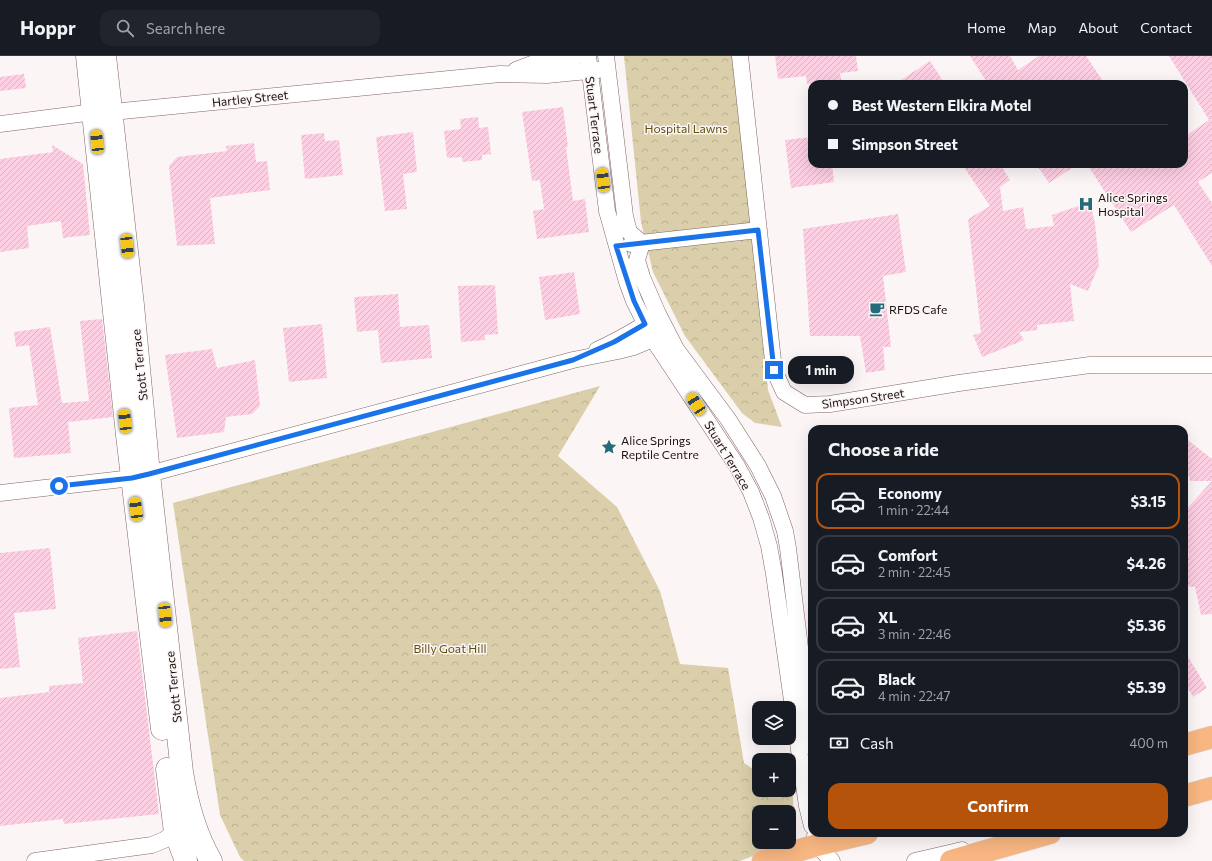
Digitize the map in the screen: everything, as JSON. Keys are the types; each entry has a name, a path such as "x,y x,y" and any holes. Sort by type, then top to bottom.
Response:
{"highway":[{"path":"1188,744 1212,737"},
{"path":"1188,795 1212,788"},
{"path":"763,861 810,837"},
{"path":"951,861 1036,837"}],"main road":[{"name":"Stott Terrace","path":"87,56 103,112 133,305 141,476 175,832 186,861"},
{"name":"Stott Terrace","path":"103,112 105,56"},
{"name":"Stott Terrace","path":"141,476 186,796 198,834 211,861"},
{"path":"175,832 180,861"}],"street":[{"name":"Hartley Street","path":"500,74 517,70 537,62 578,56"},
{"name":"Simpson Street","path":"740,56 774,370 784,392 805,405 830,404 959,383 1090,365 1212,365"},
{"name":"Hartley Street","path":"0,124 103,112 500,74 547,75 588,64 607,62"},
{"name":"Stuart Terrace","path":"607,62 625,216 629,232 642,243 637,260 642,277 669,337 728,419 758,466 773,496 785,531 808,714"},
{"name":"Stuart Terrace","path":"588,64 607,211 616,246 634,301 653,339 737,466 751,492 761,518 769,546 774,574 808,807"},
{"path":"616,246 758,230"},
{"path":"573,360 614,342 645,324 658,314"},
{"path":"0,493 141,476 573,360 624,350 653,339 669,337"},
{"path":"35,861 152,845 164,840 175,832"},
{"path":"815,837 832,861"},
{"path":"915,861 1017,837"}],"green space":[{"name":"Hospital Lawns","path":"624,56 733,56 768,390 782,427 755,423 742,413 685,336 653,272 641,222"},
{"name":"Billy Goat Hill","path":"600,386 558,456 617,507 660,591 680,664 728,668 744,763 752,768 752,797 793,797 793,805 752,805 752,849 771,849 740,861 244,861 240,857 220,815 173,503"}],"building":[{"path":"775,56 856,56 858,71 840,73 841,80 808,80 807,84 806,76 778,79"},
{"path":"970,56 1010,56 1018,70 1039,56 1086,56 1102,80 985,80"},
{"path":"1169,56 1212,56 1212,173 1198,182 1212,203 1212,266 1174,205 1131,232 1090,168 1188,168 1188,134 1209,120 1188,86 1188,80 1184,80"},
{"path":"930,61 942,80 901,80"},
{"path":"24,74 26,88 0,91 0,77"},
{"path":"563,107 568,147 566,147 573,201 585,199 589,232 537,239 533,211 544,209 540,180 532,181 522,112"},
{"path":"478,117 479,128 488,127 491,154 482,155 482,160 462,162 462,157 447,158 444,131 461,129 460,119"},
{"path":"413,132 417,172 403,174 407,209 385,211 376,137"},
{"path":"324,133 325,141 339,140 343,175 305,179 301,135"},
{"path":"808,137 808,168 832,168 834,182 791,188 785,140"},
{"path":"254,143 256,162 267,161 270,190 210,198 215,244 177,246 169,166 177,157 227,151 226,146"},
{"path":"52,145 83,164 90,235 63,238 61,221 27,226 29,248 0,252 0,159 53,152"},
{"path":"965,168 1002,168 1010,180 1000,187 1003,211 1023,207 1026,229 1054,226 1052,215 1090,202 1095,223 1099,265 1088,291 1070,284 1074,321 1037,325 1037,330 1019,332 1024,340 982,357 973,335 981,333 968,219 990,206"},
{"path":"1039,168 1072,168 1049,183"},
{"path":"898,214 906,272 883,276 891,347 883,347 885,370 866,373 860,336 810,336 803,229"},
{"path":"574,272 580,314 545,320 539,277"},
{"path":"495,285 498,334 485,335 485,340 461,342 458,286"},
{"path":"398,294 400,327 429,325 432,358 381,363 378,330 357,332 354,297"},
{"path":"102,319 113,417 68,422 71,453 14,458 9,408 38,405 29,345 16,347 14,332 50,327 62,403 89,401 80,321"},
{"path":"322,324 327,378 289,382 283,328"},
{"path":"212,349 217,368 255,360 260,406 252,414 226,417 224,432 177,438 165,355"},
{"path":"1188,440 1212,459 1212,481 1190,481"},
{"path":"1212,481 1212,614 1201,615 1195,587 1188,586 1188,508"},
{"path":"50,548 56,609 14,613 20,667 0,669 0,553"},
{"path":"137,631 159,814 64,824 63,819 0,826 0,698 49,692 49,686 83,683 78,638"},
{"path":"1188,657 1207,688 1193,697 1189,690"}],"place":[{"name":"Alice Springs Hospital","path":"1086,204"},
{"name":"RFDS Cafe","path":"877,309"},
{"name":"Alice Springs Reptile Centre","path":"609,447"}],"route":[{"path":"59,486 132,478 149,474 573,360 614,342 645,324 634,301 616,246 758,230 774,370"}]}
